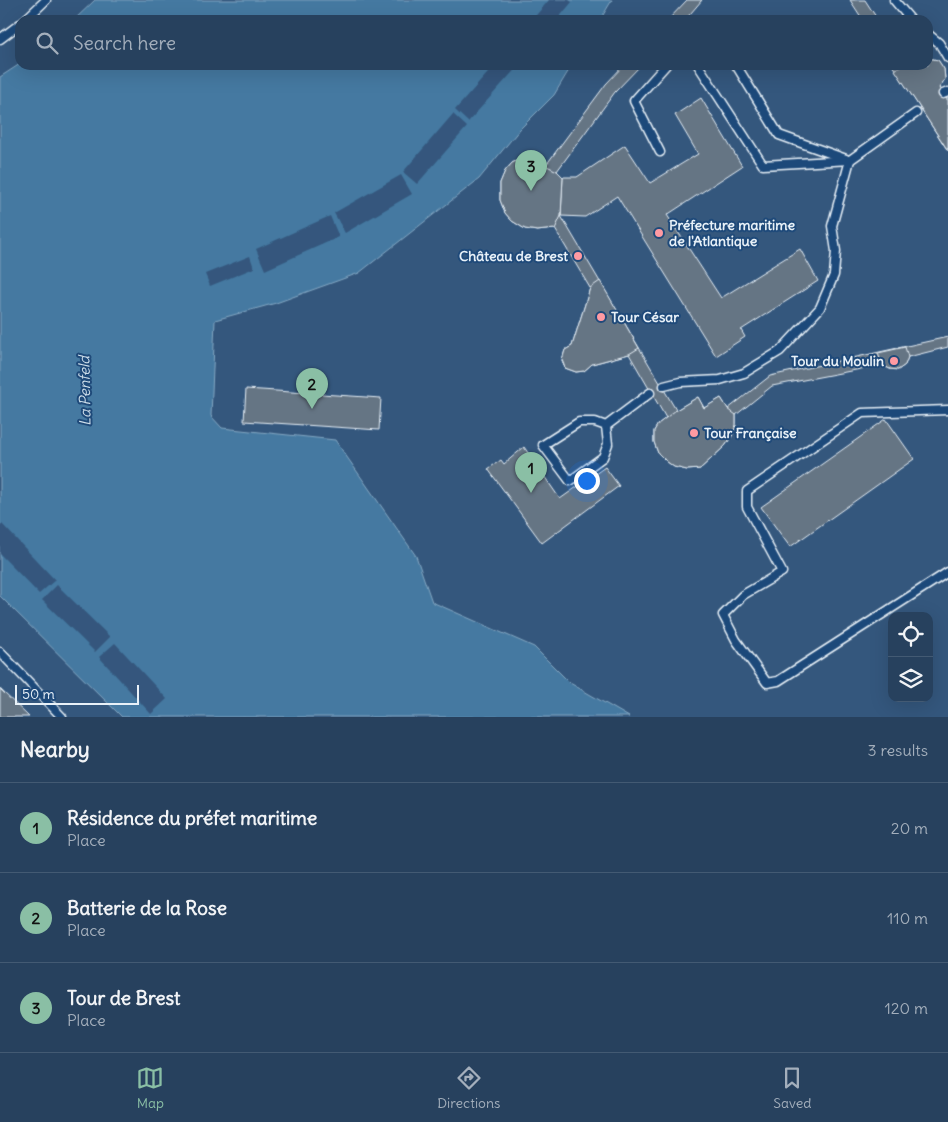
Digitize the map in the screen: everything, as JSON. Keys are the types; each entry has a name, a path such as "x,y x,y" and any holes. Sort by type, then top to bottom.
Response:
{"lane":[{"path":"30,15 46,0"},
{"path":"894,0 907,15"},
{"path":"0,39 15,28"},
{"path":"933,38 948,58"},
{"path":"660,152 634,101 662,70"},
{"path":"701,70 763,165 850,160 916,113"},
{"path":"739,70 779,135 850,160"},
{"path":"664,386 680,382 720,380 744,374 780,351 820,308 834,275 836,251 832,226 850,160"},
{"path":"606,426 650,393"},
{"path":"948,410 862,414 747,490 747,507 782,572 743,595 724,615 736,640 767,683 778,681 948,572"},
{"path":"579,422 595,422 606,426 608,444 603,458 570,481 543,445 579,422"},
{"path":"0,652 62,717"}],"water":[{"path":"95,0 612,0 603,15 79,15"},
{"name":"La Penfeld","path":"15,67 15,70 569,70 554,95 520,129 479,179 359,273 276,303 215,320 211,416 222,428 335,440 416,556 432,602 534,647 570,683 629,717 122,717 0,596 0,77"}],"pier":[{"path":"549,0 569,0 572,2 561,15 536,15"},
{"path":"491,70 515,70 468,122 455,110"},
{"path":"453,114 467,127 417,184 403,172"},
{"path":"401,175 412,194 345,233 334,213"},
{"path":"330,216 339,237 265,270 256,249"},
{"path":"250,256 254,268 210,286 205,274"},
{"path":"2,524 55,580 39,594 0,554 0,526"},
{"path":"57,585 110,637 95,652 42,600"},
{"path":"115,643 167,699 151,714 99,657"}],"building":[{"path":"687,0 702,0 689,15 673,15"},
{"path":"850,0 865,0 875,15 860,15"},
{"path":"933,59 938,60 944,69 945,79 939,88 946,99 948,99 948,151 895,70 933,70"},
{"path":"933,59 938,60 944,69 945,79 939,88 946,99 948,99 947,149 895,70 933,70"},
{"name":"Château de Brest","path":"619,70 636,70 615,92 557,171 563,177 561,216 676,410 698,397 704,408 721,398 728,409 770,376 948,337 948,347 908,357 905,365 898,370 882,365 772,386 736,415 736,425 732,436 725,446 700,469 687,470 674,467 666,461 658,453 654,442 654,431 658,424 666,418 629,354 592,364 584,371 576,372 565,368 562,360 565,350 572,346 590,288 555,229 537,231 525,229 512,221 505,213 500,200 500,183 505,171 512,163 522,158 535,160 546,165 606,84"},
{"name":"Préfecture maritime de l'Atlantique","path":"701,98 742,166 667,215 721,298 800,249 818,281 741,330 745,337 716,356 617,196 585,217 561,216 563,177 577,177 625,145 650,183 698,154 675,115"},
{"path":"522,158 535,160 557,171 563,177 561,216 555,229 537,231 525,229 512,221 505,213 500,200 500,183 505,171 512,163"},
{"name":"Tour César","path":"600,281 639,348 629,354 592,364 584,371 576,372 565,368 562,360 565,350 572,346 590,288"},
{"name":"Tour du Moulin","path":"905,347 908,357 905,365 898,370 882,365 878,353"},
{"path":"246,389 381,398 379,430 244,421"},
{"name":"Tour Française","path":"698,397 704,408 721,398 728,409 736,415 736,425 732,436 725,446 700,469 687,470 674,467 658,453 654,442 654,431 658,424 676,410"},
{"path":"886,419 914,459 790,547 761,507"},
{"path":"524,447 560,499 605,467 619,486 542,543 488,469 501,460 504,464"},
{"path":"0,689 29,717 0,717"}],"place":[{"name":"Tour de Brest","path":"531,191"},
{"name":"Préfecture maritime de l'Atlantique","path":"659,233"},
{"name":"Château de Brest","path":"578,256"},
{"name":"Tour César","path":"601,317"},
{"name":"Tour du Moulin","path":"894,361"},
{"name":"Batterie de la Rose","path":"312,409"},
{"name":"Tour Française","path":"694,433"},
{"name":"Résidence du préfet maritime","path":"531,493"}]}
